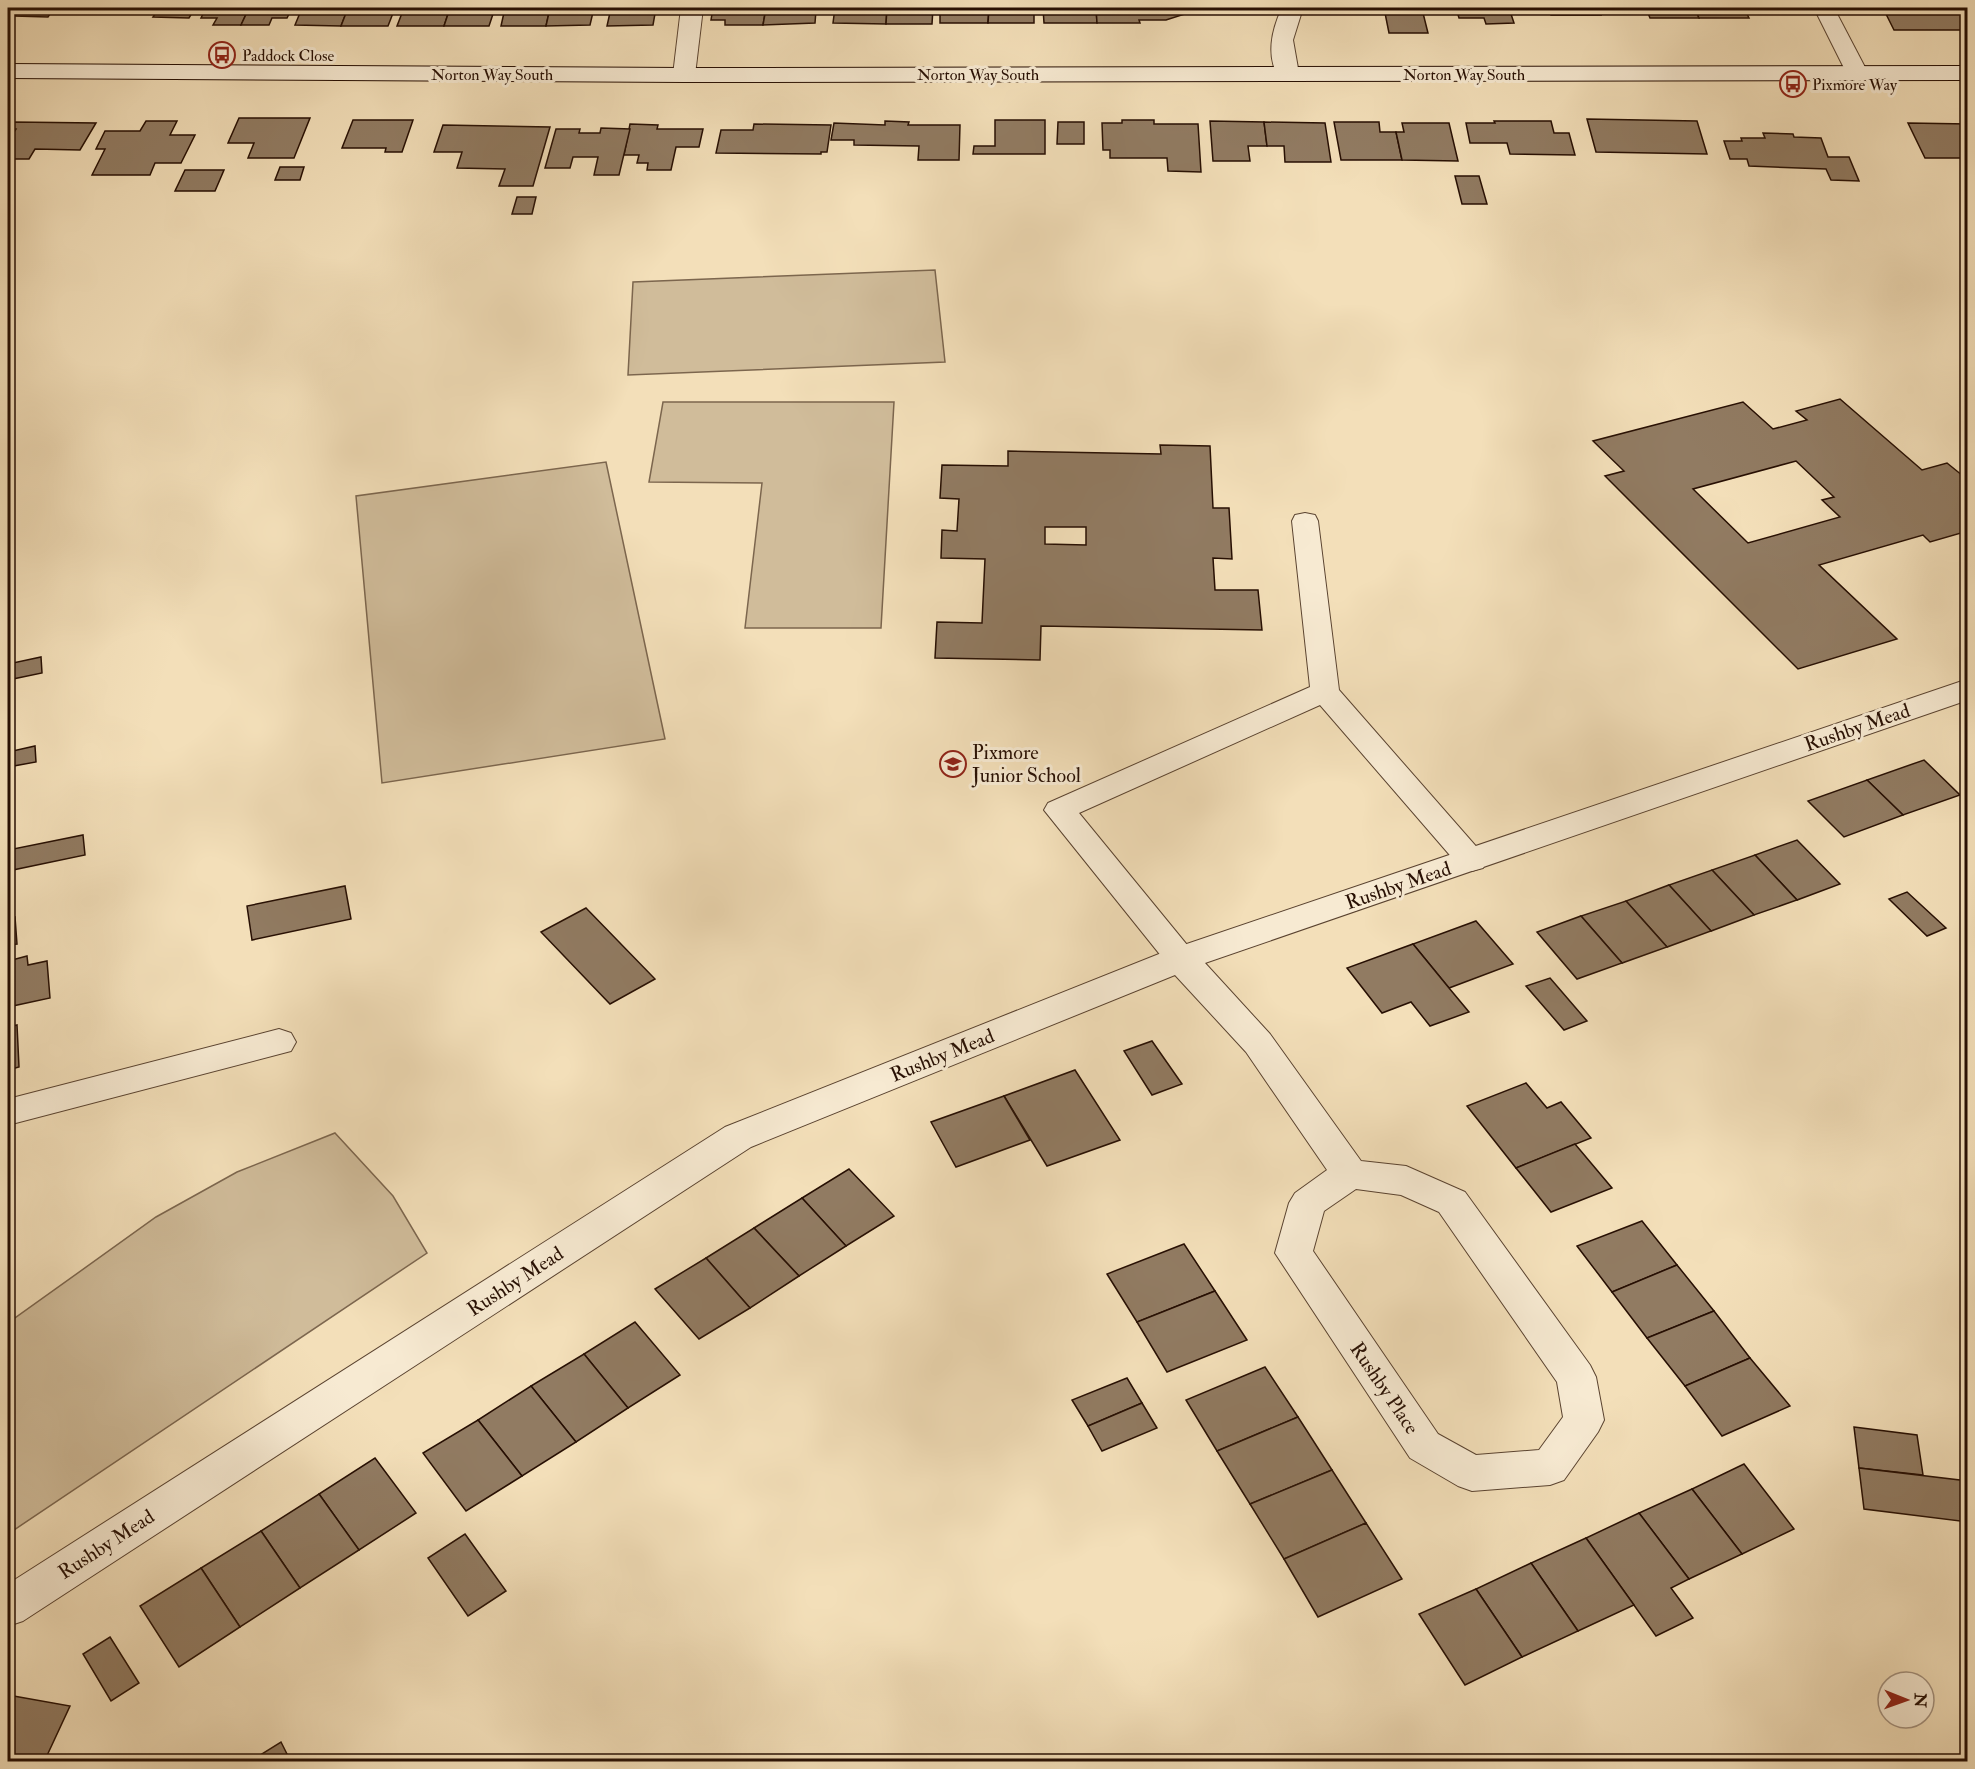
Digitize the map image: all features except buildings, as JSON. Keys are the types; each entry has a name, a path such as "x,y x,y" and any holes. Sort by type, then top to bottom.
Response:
{"street":[{"path":"684,75 692,8"},
{"path":"1288,74 1281,53 1281,34 1292,8"},
{"name":"Norton Way South","path":"8,71 684,75 1857,73 1961,75"},
{"name":"Rushby Mead","path":"8,1607 738,1137 1181,959 1968,688"},
{"path":"1181,959 1258,1043 1350,1174"},
{"name":"Rushby Place","path":"1350,1174 1407,1181 1452,1202 1576,1377 1584,1420 1550,1467 1472,1473 1424,1446 1294,1253 1308,1203 1350,1174"}],"lane":[{"path":"1824,8 1857,73"},
{"path":"1305,520 1325,692 1472,860"},
{"path":"1181,959 1059,810 1325,692"},
{"path":"8,1112 279,1042"}],"shaded area":[{"path":"935,270 945,362 628,375 633,282"},
{"path":"663,402 894,402 881,628 745,628 762,483 649,482"},
{"path":"606,462 665,739 382,783 356,496"},
{"path":"335,1133 393,1196 427,1253 8,1534 8,1323 156,1217 237,1172"}],"place":[{"name":"Paddock Close","path":"222,55"},
{"name":"Pixmore Way","path":"1793,84"},
{"name":"Pixmore Junior School","path":"953,764"}]}
